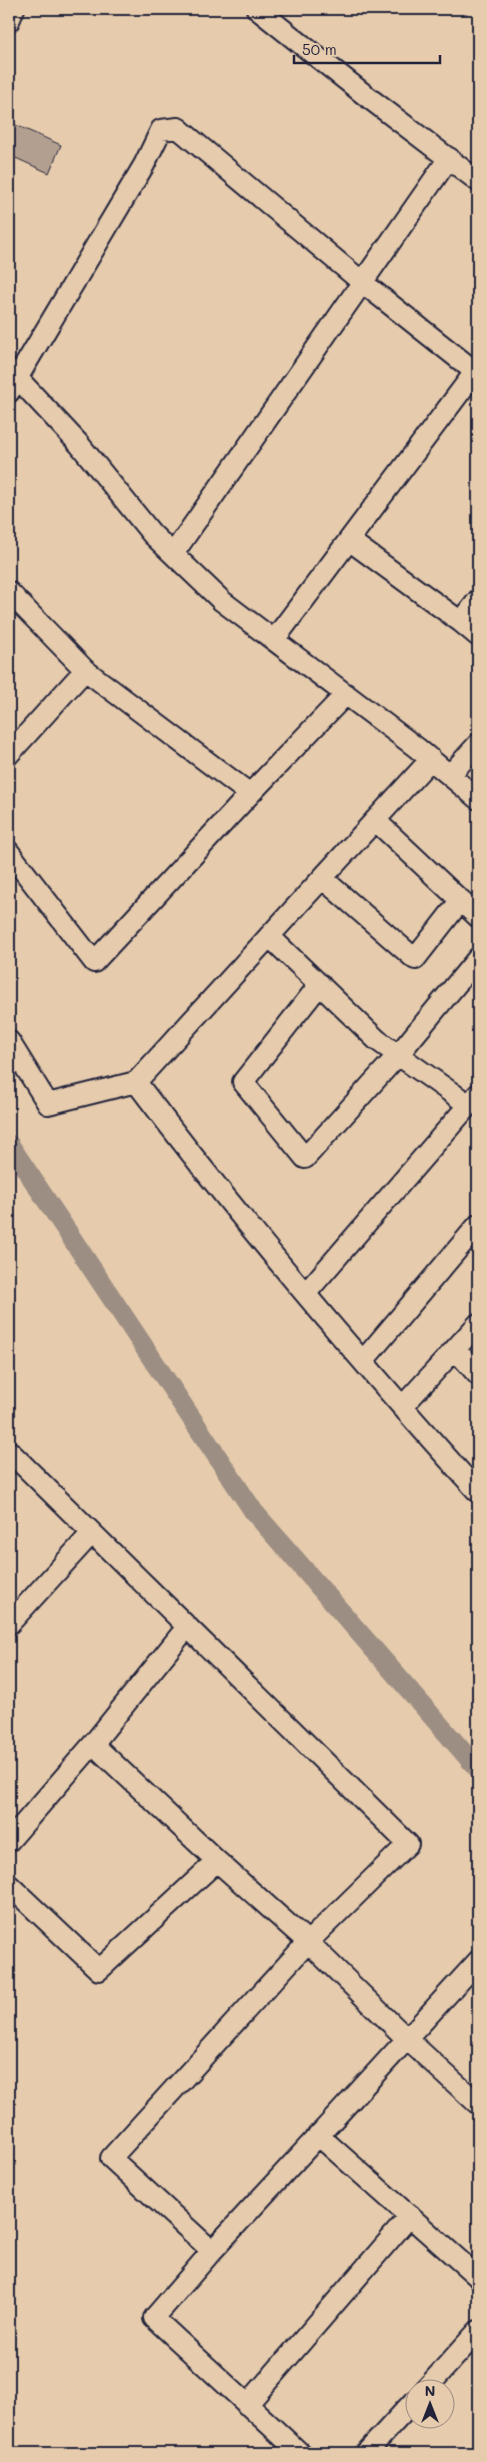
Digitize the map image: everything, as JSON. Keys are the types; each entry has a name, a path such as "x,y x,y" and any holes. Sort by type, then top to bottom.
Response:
{"street":[{"path":"9,21 14,9"},
{"path":"258,9 365,95 478,181"},
{"path":"274,640 477,373 362,282 178,128 161,130 144,165 12,380 79,444 152,534 222,601 431,759 478,799"},
{"path":"173,554 449,158"},
{"path":"349,540 478,636"},
{"path":"9,592 85,670 250,794"},
{"path":"461,622 478,600"},
{"path":"9,754 85,670"},
{"path":"9,852 94,962 346,694"},
{"path":"450,775 478,744"},
{"path":"9,1041 48,1104 136,1082 431,759"},
{"path":"375,820 478,917"},
{"path":"322,878 415,959 461,900"},
{"path":"269,936 377,1040 398,1055 474,1100 306,1294"},
{"path":"320,984 243,1082 305,1158 398,1055 478,958"},
{"path":"136,1082 196,1161 306,1294 402,1407 478,1492"},
{"path":"363,1362 478,1225"},
{"path":"402,1407 478,1324"},
{"path":"455,1348 478,1375"},
{"path":"9,1451 408,1844 308,1942 111,2158 212,2251"},
{"path":"9,1624 92,1534"},
{"path":"9,1841 93,1744 187,1627"},
{"path":"93,1744 308,1942 407,2039 478,2104"},
{"path":"9,1885 99,1970 217,1860"},
{"path":"300,2453 154,2318 212,2251 478,1962"},
{"path":"318,2136 478,2277"},
{"path":"247,2405 410,2216"},
{"path":"434,2380 478,2331"},
{"path":"366,2453 404,2412"}],"building":[{"path":"9,122 61,145 49,173 9,155"}],"waterway":[{"path":"9,1144 254,1512 478,1769"}]}
